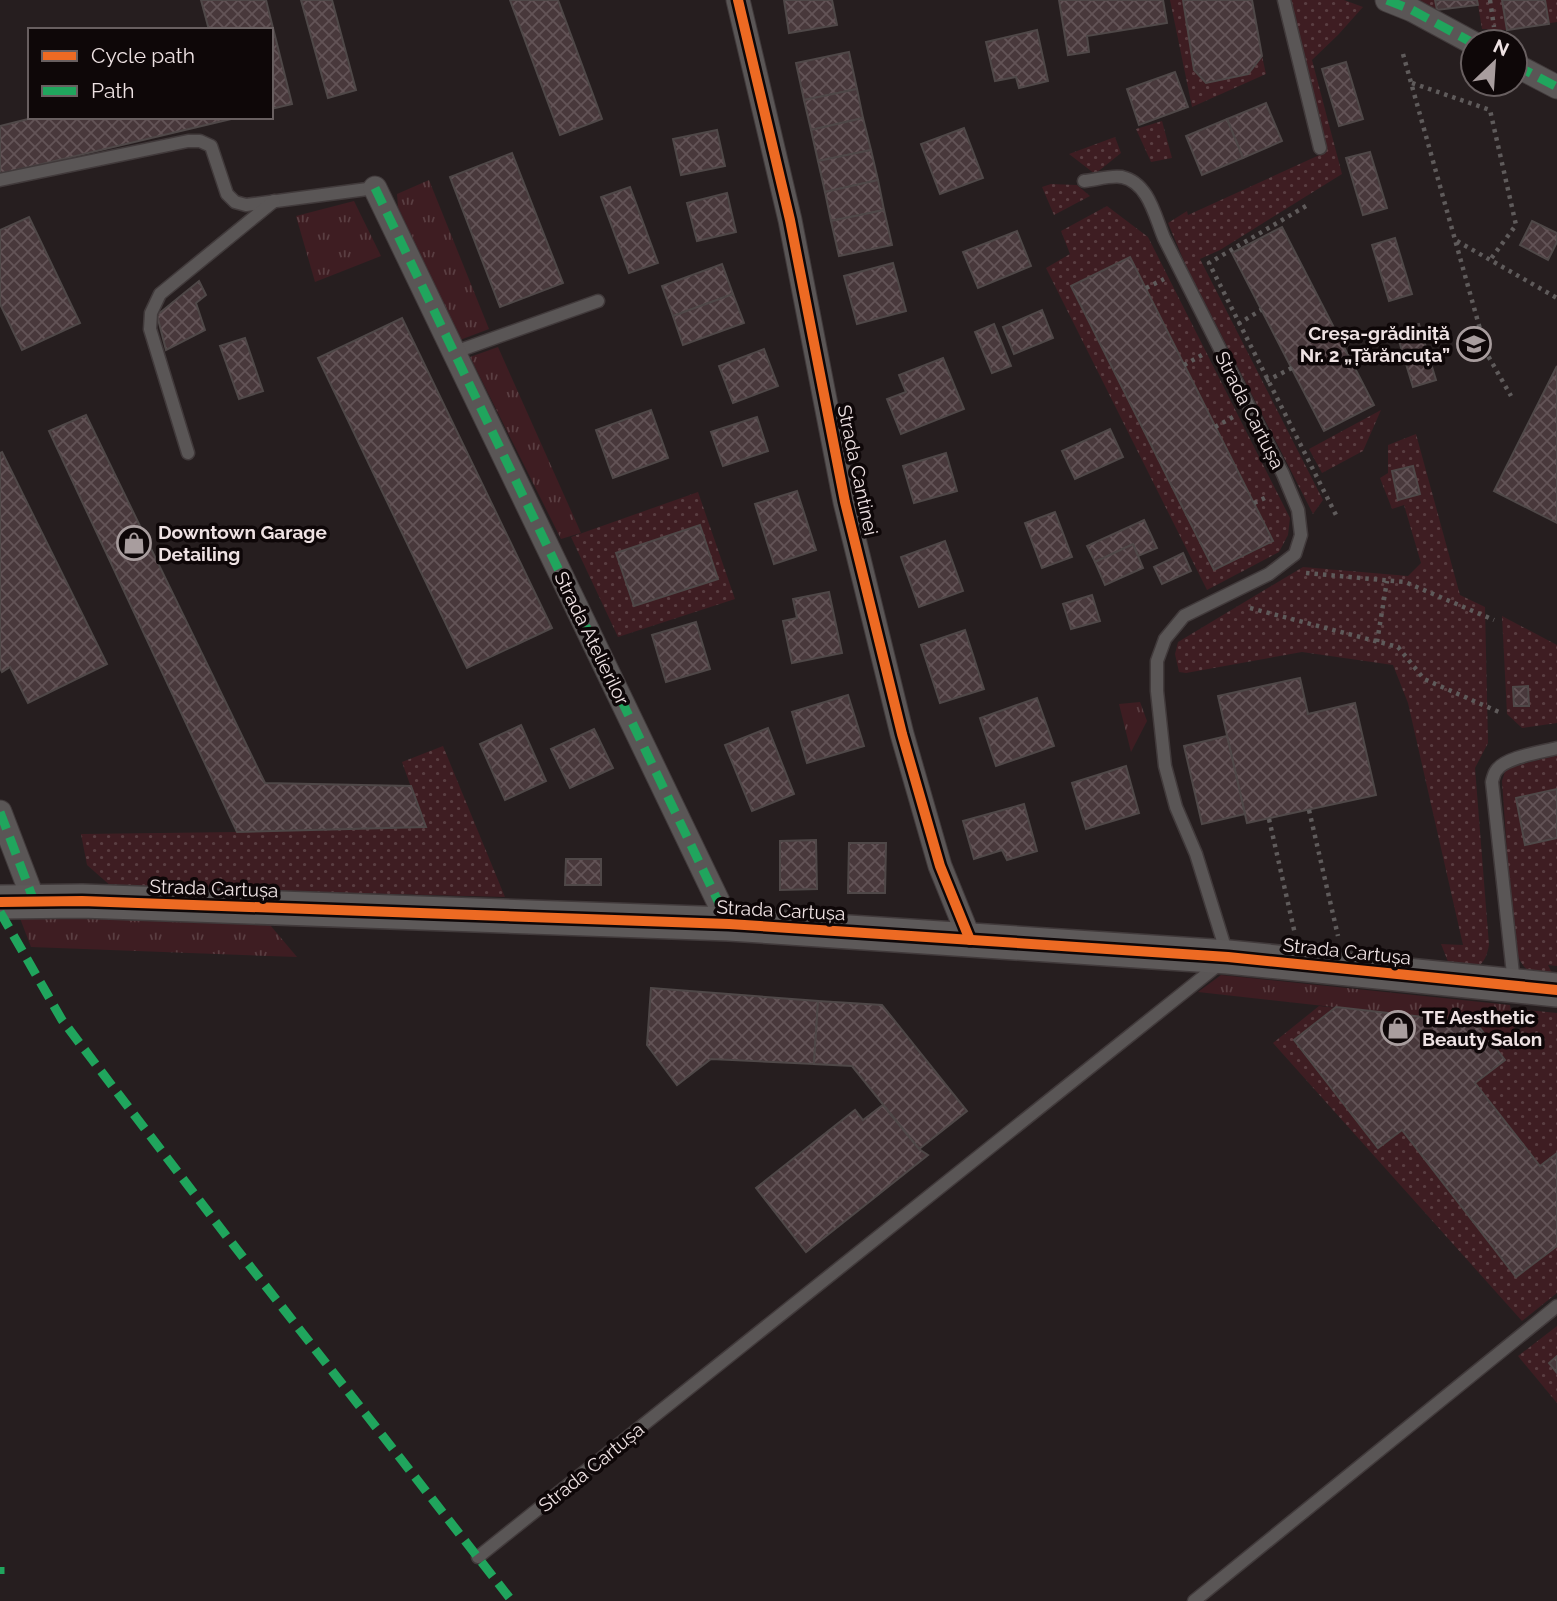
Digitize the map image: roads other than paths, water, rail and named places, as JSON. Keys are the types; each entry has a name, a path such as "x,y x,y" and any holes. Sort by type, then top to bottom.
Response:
{"street":[{"name":"Strada Cantinei","path":"738,0 790,219 845,502 902,734 940,866 970,940"},
{"path":"1387,0 1459,35"},
{"path":"1529,72 1557,87"},
{"name":"Strada Atelierilor","path":"375,188 729,924"},
{"path":"0,813 34,901"},
{"name":"Strada Cartușa","path":"0,902 82,901 729,924 1228,957 1557,990"}],"lane":[{"path":"1284,0 1320,148"},
{"path":"0,180 188,141 201,141 211,146 227,194 235,202 246,205 375,188"},
{"name":"Strada Cartușa","path":"478,1557 1228,957 1196,854 1176,807 1165,766 1157,691 1157,661 1165,639 1184,616 1274,570 1295,554 1301,535 1298,510 1283,474 1213,339 1142,188 1121,177 1084,181"},
{"path":"188,453 150,329 150,313 160,294 274,201"},
{"path":"454,352 598,302"},
{"path":"1514,986 1492,782 1495,771 1503,764 1557,748"},
{"path":"1194,1601 1557,1306"}],"place":[{"name":"Creșa-grădiniță Nr. 2 „Țărăncuța”","path":"1474,344"},
{"name":"Downtown Garage Detailing","path":"134,543"},
{"name":"TE Aesthetic Beauty Salon","path":"1398,1028"}]}
